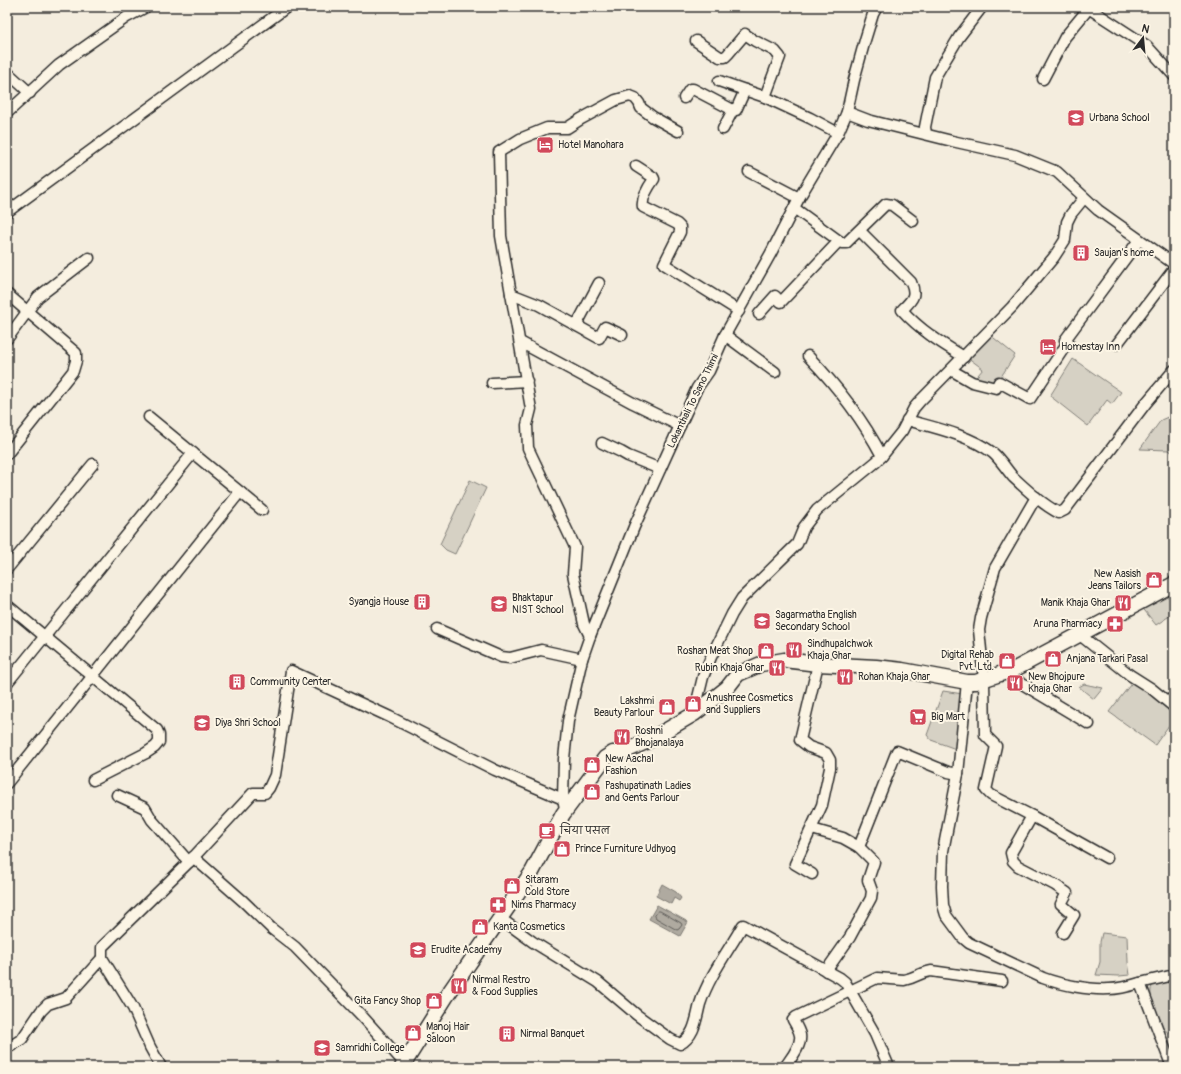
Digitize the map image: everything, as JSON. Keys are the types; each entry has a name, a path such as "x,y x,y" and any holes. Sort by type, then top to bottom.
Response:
{"main road":[{"path":"403,1066 446,997 532,872 564,814 605,758 613,753 623,752 648,742 694,714 727,688 738,674 761,664 784,660 902,670 967,682 976,682 1004,673 1027,663 1174,584"}],"street":[{"path":"7,113 59,65 127,17 146,7"},
{"path":"7,212 287,7"},
{"name":"Lokanthali To Sano Thimi","path":"564,814 564,759 568,721 582,659 590,636 634,527 697,388 709,371 725,335 771,253 799,198 838,133 847,112 855,74 877,7"},
{"path":"926,134 925,127 935,77 958,36 982,7"},
{"path":"1043,79 1065,37 1088,8 1147,46 1174,76"},
{"path":"696,40 720,57 725,57 745,34 775,51 780,57 764,97"},
{"path":"7,72 30,93"},
{"path":"719,81 764,97 810,118 838,133"},
{"path":"684,98 690,89 693,89 733,110"},
{"path":"723,129 733,110 736,110 745,90"},
{"path":"590,636 584,624 574,574 575,547 528,448 527,425 531,409 501,236 499,152 520,139 547,128 567,128 616,100 630,96 639,103 641,108 654,118 678,131"},
{"path":"847,112 868,120 952,141 996,150 1036,163 1057,172 1098,210 1174,264"},
{"path":"636,166 654,179 642,203 643,207 677,224 680,227 680,232 664,264 739,311"},
{"path":"749,172 799,198"},
{"path":"694,714 703,677 711,657 732,614 742,598 797,544 804,528 817,510 882,456 902,430 920,400 1012,307 1054,257 1065,240 1067,222 1071,214 1084,198"},
{"path":"794,208 842,243 846,243 860,231 886,204 892,205 912,221"},
{"path":"860,231 911,282 914,289 914,296 902,310 921,330 938,342 964,356"},
{"path":"951,370 972,382 996,388 999,382 1030,399 1068,342 1065,340 1139,240"},
{"path":"759,314 775,296 782,302 839,241"},
{"path":"7,338 38,297 89,258"},
{"path":"1117,344 1174,269"},
{"path":"577,324 599,284"},
{"path":"7,294 76,352 76,361 73,371 7,454"},
{"path":"510,294 539,305 577,324 599,338 605,327 622,335"},
{"path":"725,335 774,372"},
{"path":"520,342 633,403 680,426"},
{"path":"808,356 858,414 882,456"},
{"path":"907,420 944,430 984,447 994,454 1013,476 1036,497 1059,513 1064,510 1146,403 1174,370"},
{"path":"492,383 526,381"},
{"path":"149,417 262,510"},
{"path":"602,444 660,469"},
{"path":"7,683 193,453"},
{"path":"7,569 93,464"},
{"path":"7,783 240,492"},
{"path":"1036,497 994,568 979,630 984,680 985,735 996,746 986,790 991,795 1107,858"},
{"path":"7,605 157,730 159,735 158,742 155,747 93,780"},
{"path":"437,629 502,657 510,658 541,650 582,659"},
{"path":"1080,635 1130,675 1152,689 1174,707"},
{"path":"812,874 795,864 822,805 830,768 830,760 826,753 809,747 800,740 818,664"},
{"path":"161,1067 150,1047 133,1008 102,958 102,947 191,860 253,793 265,793 275,774 291,671 390,717 495,770 564,799"},
{"path":"1004,673 1089,724"},
{"path":"967,682 958,774 943,851 942,886 943,905 946,915 963,938 969,943 1055,983 1068,986 1108,989 1174,975"},
{"path":"986,737 1004,744"},
{"path":"859,847 897,751 948,772 958,774"},
{"path":"117,796 145,808 152,820 191,860 243,901 272,929 295,947 362,1016 403,1066"},
{"path":"1032,816 1011,853 1013,861 1018,866 1067,893 1061,904 1074,915 1063,933"},
{"path":"812,829 843,838 859,847 874,862 868,880 872,891 871,898 850,938 826,971"},
{"path":"500,918 533,942 598,982 637,1015 670,1039 680,1044 687,1040 694,1028 700,1005 709,983 743,925 845,982 875,1034 889,1067"},
{"path":"11,1046 22,1039 41,1011 48,1004 66,998 102,958"},
{"path":"784,1067 796,1049 800,1038 800,1033 793,1020 796,1017 877,978 904,980 931,971 1002,981"},
{"path":"1140,983 1172,1067"}],"shaded area":[{"path":"989,334 1015,355 995,386 973,381 983,369 967,357"},
{"path":"1073,359 1121,392 1112,404 1107,400 1088,426 1050,396"},
{"path":"1170,416 1174,419 1174,454 1169,450 1140,449 1161,420"},
{"path":"470,480 486,488 455,554 446,550 440,544"},
{"path":"1169,591 1174,598 1174,613 1156,625 1141,606"},
{"path":"1134,680 1174,711 1174,718 1155,745 1109,712"},
{"path":"1084,684 1103,688 1094,699 1079,687"},
{"path":"943,691 963,694 956,749 931,740 927,735"},
{"path":"1102,933 1127,936 1130,975 1096,975 1100,962 1100,942"},
{"path":"1172,982 1174,992 1174,1033 1162,1030 1153,1007 1151,994 1153,984"}],"water":[{"path":"662,884 676,892 681,898 679,901 674,898 671,904 656,896"},
{"path":"657,905 688,922 680,936 649,919"}],"place":[{"name":"Urbana School","path":"1076,118"},
{"name":"Hotel Manohara","path":"545,145"},
{"name":"Saujan's home","path":"1081,253"},
{"name":"Homestay Inn","path":"1048,347"},
{"name":"New Aasish Jeans Tailors","path":"1154,580"},
{"name":"Syangja House","path":"422,602"},
{"name":"Manik Khaja Ghar","path":"1123,603"},
{"name":"Bhaktapur NIST School","path":"499,604"},
{"name":"Sagarmatha English Secondary School","path":"762,621"},
{"name":"Aruna Pharmacy","path":"1115,624"},
{"name":"Sindhupalchwok Khaja Ghar","path":"794,650"},
{"name":"Roshan Meat Shop","path":"766,651"},
{"name":"Anjana Tarkari Pasal","path":"1053,659"},
{"name":"Digital Rehab Pvt. Ltd.","path":"1007,661"},
{"name":"Rubin Khaja Ghar","path":"777,668"},
{"name":"Rohan Khaja Ghar","path":"845,677"},
{"name":"Community Center","path":"237,682"},
{"name":"New Bhojpure Khaja Ghar","path":"1015,683"},
{"name":"Anushree Cosmetics and Suppliers","path":"693,704"},
{"name":"Lakshmi Beauty Parlour","path":"667,707"},
{"name":"Big Mart","path":"918,717"},
{"name":"Diya Shri School","path":"202,723"},
{"name":"Roshni Bhojanalaya","path":"622,737"},
{"name":"New Aachal Fashion","path":"592,765"},
{"name":"Pashupatinath Ladies and Gents Parlour","path":"592,792"},
{"name":"चिया पसल","path":"547,831"},
{"name":"Prince Furniture Udhyog","path":"562,849"},
{"name":"Sitaram Cold Store","path":"512,886"},
{"name":"Nims Pharmacy","path":"498,905"},
{"name":"Kanta Cosmetics","path":"480,927"},
{"name":"Erudite Academy","path":"418,950"},
{"name":"Nirmal Restro & Food Supplies","path":"459,986"},
{"name":"Gita Fancy Shop","path":"434,1001"},
{"name":"Manoj Hair Saloon","path":"413,1033"},
{"name":"Nirmal Banquet","path":"507,1034"},
{"name":"Samridhi College","path":"322,1048"}]}
